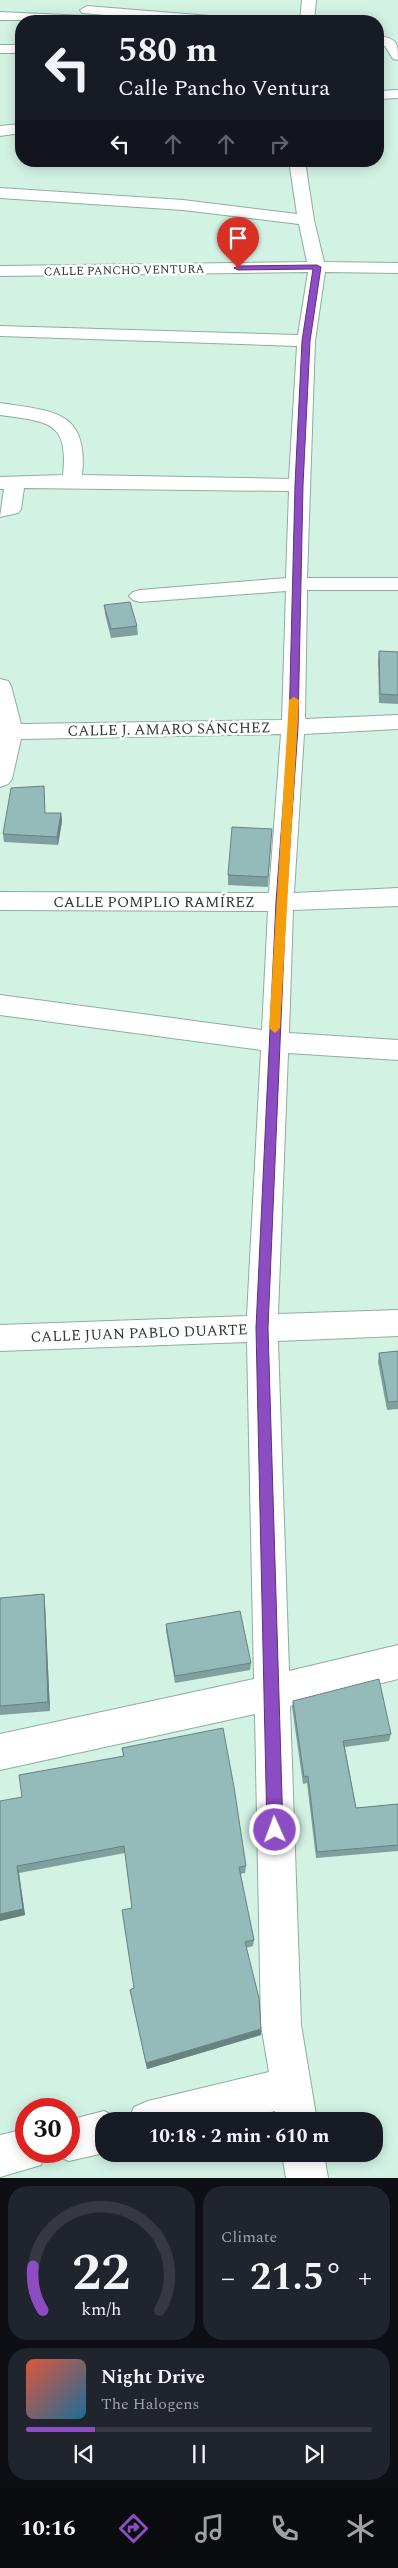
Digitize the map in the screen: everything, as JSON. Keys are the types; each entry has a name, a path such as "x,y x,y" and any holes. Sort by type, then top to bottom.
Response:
{"street":[{"path":"308,15 309,0"},
{"path":"29,15 87,13 187,15"},
{"path":"0,16 15,15"},
{"path":"384,42 390,44 398,56"},
{"path":"0,49 15,49"},
{"path":"384,95 398,94"},
{"path":"0,131 15,130"},
{"path":"225,2112 294,2104 281,2025 262,1328 281,902 293,727 299,485 306,341 317,267 306,220 298,167"},
{"path":"0,193 183,205 306,220"},
{"name":"CALLE PANCHO VENTURA","path":"0,271 317,267 398,268"},
{"path":"0,331 306,341"},
{"path":"0,409 41,416 55,422 65,430 74,443 72,481"},
{"path":"0,511 11,509 7,482 72,481 299,485"},
{"path":"140,596 296,584 398,584"},
{"path":"0,686 6,732 0,779"},
{"name":"CALLE J. AMARO SÁNCHEZ","path":"6,732 293,727 398,722"},
{"name":"CALLE POMPLIO RAMÍREZ","path":"0,902 281,902 398,897"},
{"path":"0,1005 274,1042 398,1050"},
{"name":"CALLE JUAN PABLO DUARTE","path":"0,1338 398,1323"},
{"path":"0,1752 271,1693 398,1662"},
{"path":"80,2137 95,2134"},
{"path":"0,2156 15,2153"},
{"path":"304,2162 307,2178"}],"building":[{"path":"130,602 137,626 111,629 104,605"},
{"path":"379,651 398,652 398,695 380,694"},
{"path":"44,786 45,813 61,813 57,837 3,834 11,788"},
{"path":"232,827 272,829 268,877 228,875"},
{"path":"398,1351 398,1401 388,1402 379,1353"},
{"path":"44,1594 48,1702 0,1706 0,1598"},
{"path":"240,1611 251,1663 175,1676 166,1624"},
{"path":"379,1679 391,1734 343,1741 356,1808 398,1804 398,1845 317,1852 308,1776 304,1777 293,1701"},
{"path":"223,1728 246,1866 239,1867 254,1940 245,1942 259,1998 261,2029 146,2063 130,1990 134,1988 122,1910 132,1908 124,1846 17,1866 23,1909 0,1914 0,1801 22,1797 19,1775 124,1756 122,1748"}],"slow traffic":[{"path":"275,1028 294,700"}],"route":[{"path":"238,268 317,267 306,341 299,485 293,727 281,902 262,1328 275,1830"}]}
